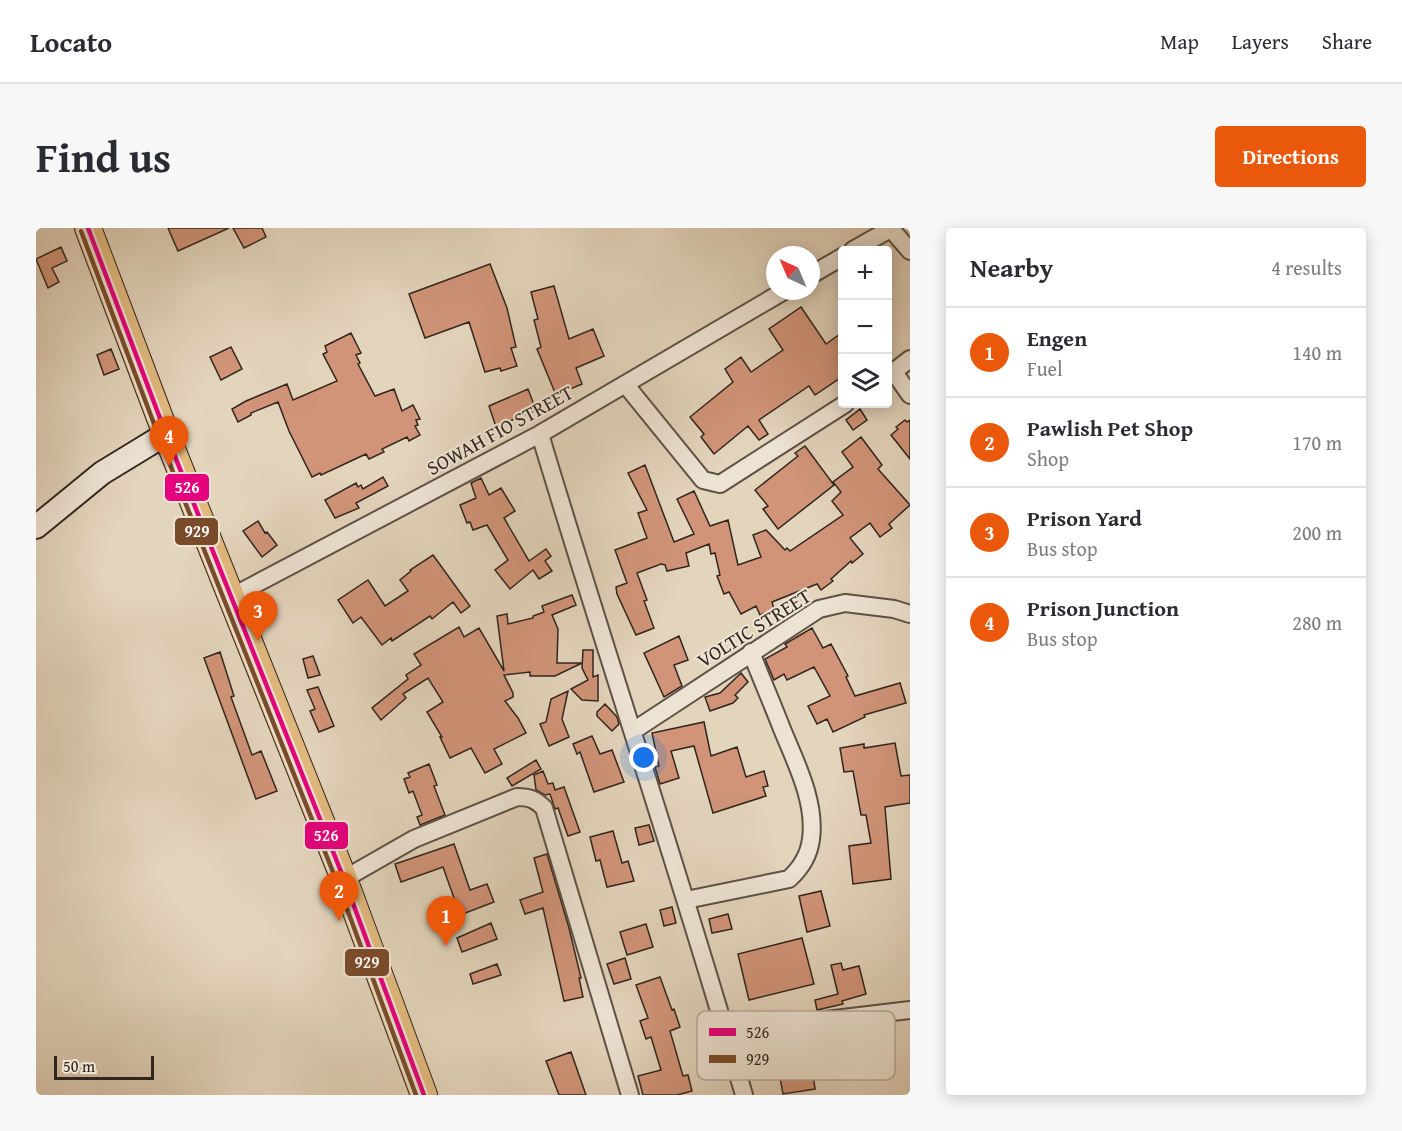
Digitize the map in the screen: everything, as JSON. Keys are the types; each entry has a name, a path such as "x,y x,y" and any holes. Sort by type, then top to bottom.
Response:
{"main road":[{"path":"88,228 166,434 344,879 424,1095"}],"street":[{"path":"861,246 892,228 910,251"},
{"path":"820,270 838,260"},
{"name":"SOWAH FIO STREET","path":"231,597 540,434 769,300"},
{"path":"892,373 910,359"},
{"path":"892,375 910,395"},
{"path":"625,384 704,480 720,484 839,408"},
{"path":"36,526 102,473 166,434"},
{"path":"540,434 720,1011"},
{"name":"VOLTIC STREET","path":"633,731 819,609 845,603 894,609 910,614"},
{"path":"686,900 789,879 800,868 807,854 811,838 809,807 802,780 751,652"},
{"path":"344,879 391,851 441,827 517,797 529,797 538,802 544,808 630,1095"},
{"path":"895,1012 910,1010"},
{"path":"740,1080 744,1095"}],"building":[{"path":"168,228 229,228 178,251"},
{"path":"233,228 262,228 266,237 244,248"},
{"path":"61,247 67,261 52,268 59,282 48,288 36,259"},
{"path":"490,264 507,308 516,347 511,348 517,366 501,371 500,368 485,372 469,322 425,338 409,294"},
{"path":"554,286 569,339 593,329 604,356 576,368 582,384 556,395 537,349 541,347 534,320 538,319 531,292"},
{"path":"801,307 826,344 838,336 838,379 815,395 809,386 759,420 768,434 759,440 748,426 714,454 701,437 704,434 690,417 733,382 725,369 741,357 751,372 783,350 769,329"},
{"path":"351,333 361,353 356,355 360,363 358,364 375,396 394,389 402,411 413,405 420,419 416,420 418,425 415,426 420,435 409,441 407,437 382,449 384,452 369,459 366,454 312,477 289,431 278,402 251,413 238,422 232,409 287,384 293,400 337,381 323,354 327,352 325,346"},
{"path":"231,347 242,369 221,380 210,357"},
{"path":"111,349 119,369 104,375 97,355"},
{"path":"528,389 536,410 496,427 489,406"},
{"path":"860,409 867,420 853,430 846,420"},
{"path":"905,420 907,422 910,420 910,459 891,435 898,429 896,427"},
{"path":"861,437 882,465 878,469 910,505 889,524 892,528 880,537 870,523 850,538 863,554 852,563 851,561 831,579 833,581 821,590 817,584 772,602 774,609 760,615 756,606 741,614 729,592 724,594 717,576 720,575 715,553 711,554 709,544 686,553 689,566 667,571 665,565 661,564 637,573 654,628 636,635 616,587 627,583 615,550 647,538 638,513 647,510 628,473 645,465 674,542 694,534 677,499 694,491 710,526 728,520 738,565 761,557 753,535 766,530 785,550 787,548 790,551 843,515 832,501 841,492 833,482 853,467 842,452"},
{"path":"805,446 834,485 778,529 763,509 768,506 755,490 798,456 795,453"},
{"path":"383,477 388,486 356,503 359,508 335,518 325,500 356,483 363,489"},
{"path":"481,478 489,495 501,488 515,511 504,518 529,561 546,549 551,556 545,561 552,571 539,579 533,570 510,589 495,570 508,560 487,525 473,530 470,522 467,523 460,505 476,498 471,483"},
{"path":"258,521 265,533 267,532 277,545 262,557 243,531"},
{"path":"433,555 470,606 461,613 453,602 432,619 430,616 382,645 361,617 353,623 338,600 368,580 385,606 408,591 400,580 410,570"},
{"path":"572,595 576,605 552,615 558,629 557,663 582,663 555,676 530,676 530,672 504,675 513,693 513,697 505,701 526,733 494,749 502,764 485,773 471,748 450,758 440,737 442,737 427,712 443,702 428,678 403,694 406,698 381,720 372,708 408,679 406,675 421,665 414,654 459,627 464,637 479,628 504,671 497,616 507,614 508,624 533,618 544,612 542,606"},
{"path":"812,628 823,648 831,644 848,676 846,677 855,696 900,683 906,703 864,715 865,717 833,732 827,719 817,724 808,706 830,696 814,667 787,680 784,674 774,680 765,659 787,647 785,644"},
{"path":"679,636 688,660 674,665 682,686 664,697 644,653"},
{"path":"583,650 593,650 593,677 598,675 598,701 582,700 571,689 588,680 582,668"},
{"path":"220,652 234,696 231,697 252,755 261,751 277,791 256,799 204,658"},
{"path":"313,656 320,675 308,678 303,659"},
{"path":"741,673 748,682 735,695 738,698 733,703 710,711 705,697 720,693"},
{"path":"318,687 334,726 319,732 310,711 315,709 307,690"},
{"path":"568,691 562,719 569,737 549,746 540,724 546,722 551,699"},
{"path":"605,704 617,717 619,724 612,731 597,716 597,712"},
{"path":"704,722 711,756 737,747 746,777 764,771 768,786 763,787 766,796 713,813 694,746 671,751 679,778 660,784 655,767 659,766 652,733"},
{"path":"592,736 600,754 612,750 624,782 594,792 580,752 577,754 573,744"},
{"path":"895,743 901,776 910,775 910,803 885,807 891,879 853,884 849,846 871,843 866,815 861,815 853,771 844,772 840,748 864,744 864,748"},
{"path":"536,760 541,769 512,786 507,778"},
{"path":"429,764 437,785 434,786 445,815 420,825 417,817 422,815 413,791 409,793 404,779 410,777 408,773"},
{"path":"543,771 548,784 553,783 555,790 564,787 580,832 568,836 558,808 555,809 550,794 545,795 536,790 534,775"},
{"path":"649,825 654,841 639,845 635,828"},
{"path":"613,831 622,863 628,861 634,881 607,887 600,860 596,861 590,837"},
{"path":"454,844 470,890 487,884 494,902 460,915 443,867 401,882 395,864"},
{"path":"547,854 581,978 579,978 583,997 564,1001 543,908 525,914 520,900 543,892 534,858"},
{"path":"821,891 830,926 807,932 799,896"},
{"path":"672,907 676,923 664,926 660,910"},
{"path":"728,914 732,929 712,933 709,919"},
{"path":"491,923 497,939 462,952 457,938"},
{"path":"646,924 653,947 627,955 620,932"},
{"path":"802,938 814,984 749,1000 738,954"},
{"path":"625,958 631,979 614,984 607,964"},
{"path":"841,963 843,970 859,966 866,994 842,1001 843,1004 817,1010 815,1000 838,994 831,965"},
{"path":"497,964 501,975 473,984 470,974"},
{"path":"660,977 680,1027 670,1031 683,1076 688,1075 692,1091 677,1095 643,1095 638,1076 661,1070 651,1037 646,1039 640,1021 648,1018 636,985"},
{"path":"571,1052 586,1095 559,1095 546,1061"},
{"path":"780,1080 814,1080 815,1089 783,1094"}],"transit line":[{"name":"526","path":"88,228 166,434 344,879 424,1095"},
{"name":"929","path":"81,231 159,437 337,882 416,1095"}],"place":[{"name":"Prison Junction","path":"169,466"},
{"name":"Prison Yard","path":"258,641"},
{"name":"Pawlish Pet Shop","path":"339,921"},
{"name":"Engen","path":"446,946"}]}
